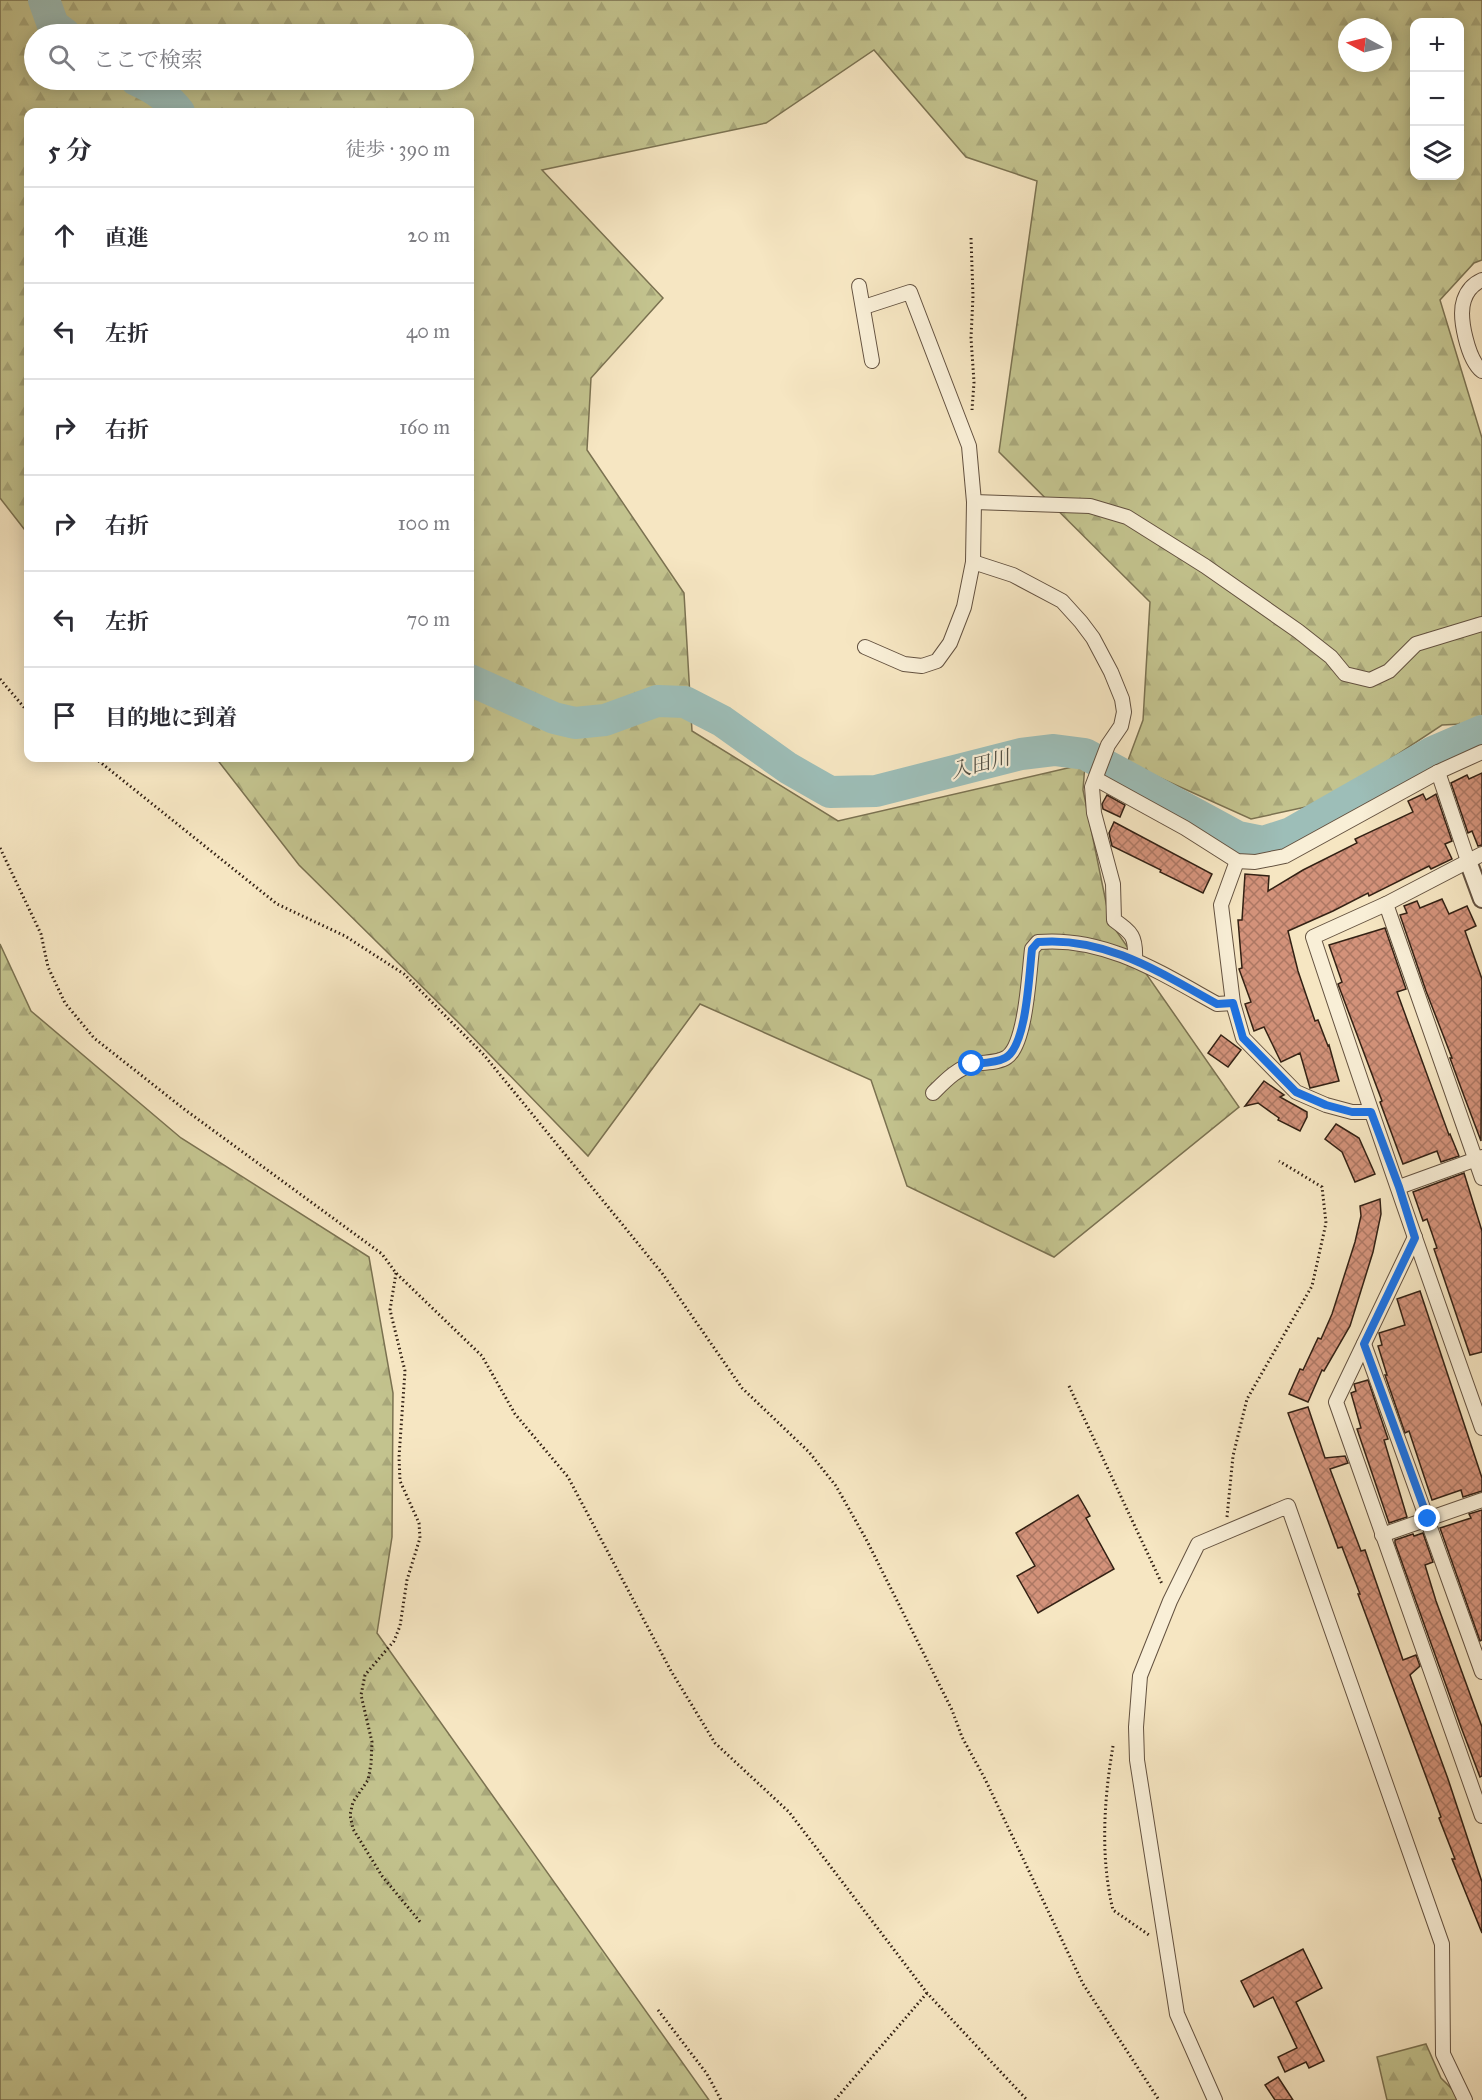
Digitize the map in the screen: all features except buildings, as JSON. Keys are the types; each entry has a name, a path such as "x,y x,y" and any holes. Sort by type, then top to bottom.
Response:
{"street":[{"path":"1482,280 1468,292 1463,303 1463,322 1468,347 1476,366 1482,370"},
{"path":"859,286 872,361"},
{"path":"864,307 909,292 969,446 974,501 973,562 964,607 950,643 937,661 922,666 904,664 865,647"},
{"path":"974,501 1090,506 1127,517 1205,566 1299,631 1331,657 1345,674 1370,680 1389,671 1416,644 1482,624"},
{"path":"973,562 1013,575 1062,601 1093,638 1111,672 1122,699 1124,712 1121,726 1108,745 1092,787 1094,813 1113,884 1113,920 1130,932 1135,942 1135,959"},
{"path":"1096,778 1185,828 1237,861 1255,862 1285,856 1438,772 1482,752"},
{"path":"1438,772 1475,857 1482,899"},
{"path":"1475,857 1386,904 1313,937 1371,1112 1482,1428"},
{"path":"1237,861 1221,905 1233,1003 1243,1038 1296,1092 1326,1105 1352,1112 1371,1112"},
{"path":"1386,904 1479,1158 1482,1178"},
{"path":"933,1093 953,1074 972,1064 1006,1058 1015,1048 1021,1034 1032,949 1038,942 1054,940 1107,950 1135,959 1217,1004 1233,1003"},
{"path":"1399,1187 1479,1158"},
{"path":"1415,1238 1336,1402 1482,1816"},
{"path":"1364,1344 1482,1672"},
{"path":"1382,1535 1482,1500"},
{"path":"1215,2100 1177,2014 1137,1760 1136,1727 1140,1676 1170,1601 1198,1544 1288,1506 1442,1944 1443,2054 1465,2100"}],"path":[{"path":"971,238 974,382 972,411"},
{"path":"0,679 24,707"},
{"path":"100,762 277,904 345,936 404,975 484,1055 662,1273 742,1388 809,1452 836,1486 866,1539 952,1710 962,1737 985,1779 1083,1984 1159,2100"},
{"path":"0,848 41,934 48,967 65,1003 94,1038 184,1109 382,1254 396,1273 482,1356 515,1414 568,1477 671,1671 715,1743 789,1812 927,1993 1028,2100"},
{"path":"1226,1533 1233,1456 1247,1399 1312,1286 1326,1223 1322,1187 1279,1161"},
{"path":"396,1273 390,1310 405,1371 399,1457 400,1481 418,1523 420,1538 407,1580 397,1634 394,1641 365,1675 361,1695 372,1742 371,1764 368,1780 353,1802 350,1815 353,1829 382,1876 421,1923"},
{"path":"1069,1386 1170,1601"},
{"path":"1113,1746 1106,1790 1107,1885 1113,1910 1166,1946"},
{"path":"835,2100 927,1993"},
{"path":"658,2010 707,2074 721,2100"}],"green space":[{"path":"0,0 1482,0 1482,260 1474,263 1440,300 1482,438 1482,723 1442,725 1324,803 1251,819 1127,763 1143,720 1150,602 999,452 1037,181 966,157 874,50 766,123 542,170 663,298 591,378 587,450 684,593 692,731 838,821 1085,764 1083,790 1110,922 1239,1107 1054,1257 907,1186 871,1080 700,1004 588,1156 459,1023 299,865 219,762 474,762 474,108 24,108 24,529 0,498"},
{"path":"0,944 31,1011 181,1138 369,1257 393,1393 392,1537 377,1633 709,2100 0,2100"},
{"path":"1426,2044 1441,2078 1463,2100 1387,2100 1377,2057"}],"waterway":[{"name":"入田川","path":"44,0 53,24"},
{"name":"入田川","path":"155,90 175,108"},
{"name":"入田川","path":"474,682 554,718 575,723 605,720 657,701 685,702 722,721 788,768 830,792 876,791 1021,754 1054,750 1085,754 1238,837 1263,842 1291,833 1433,752 1482,731"}],"route":[{"path":"972,1064 1006,1058 1015,1048 1021,1034 1032,949 1038,942 1054,940 1107,950 1135,959 1217,1004 1233,1003 1243,1038 1296,1092 1326,1105 1352,1112 1371,1112 1415,1238 1364,1344 1428,1519"}]}
